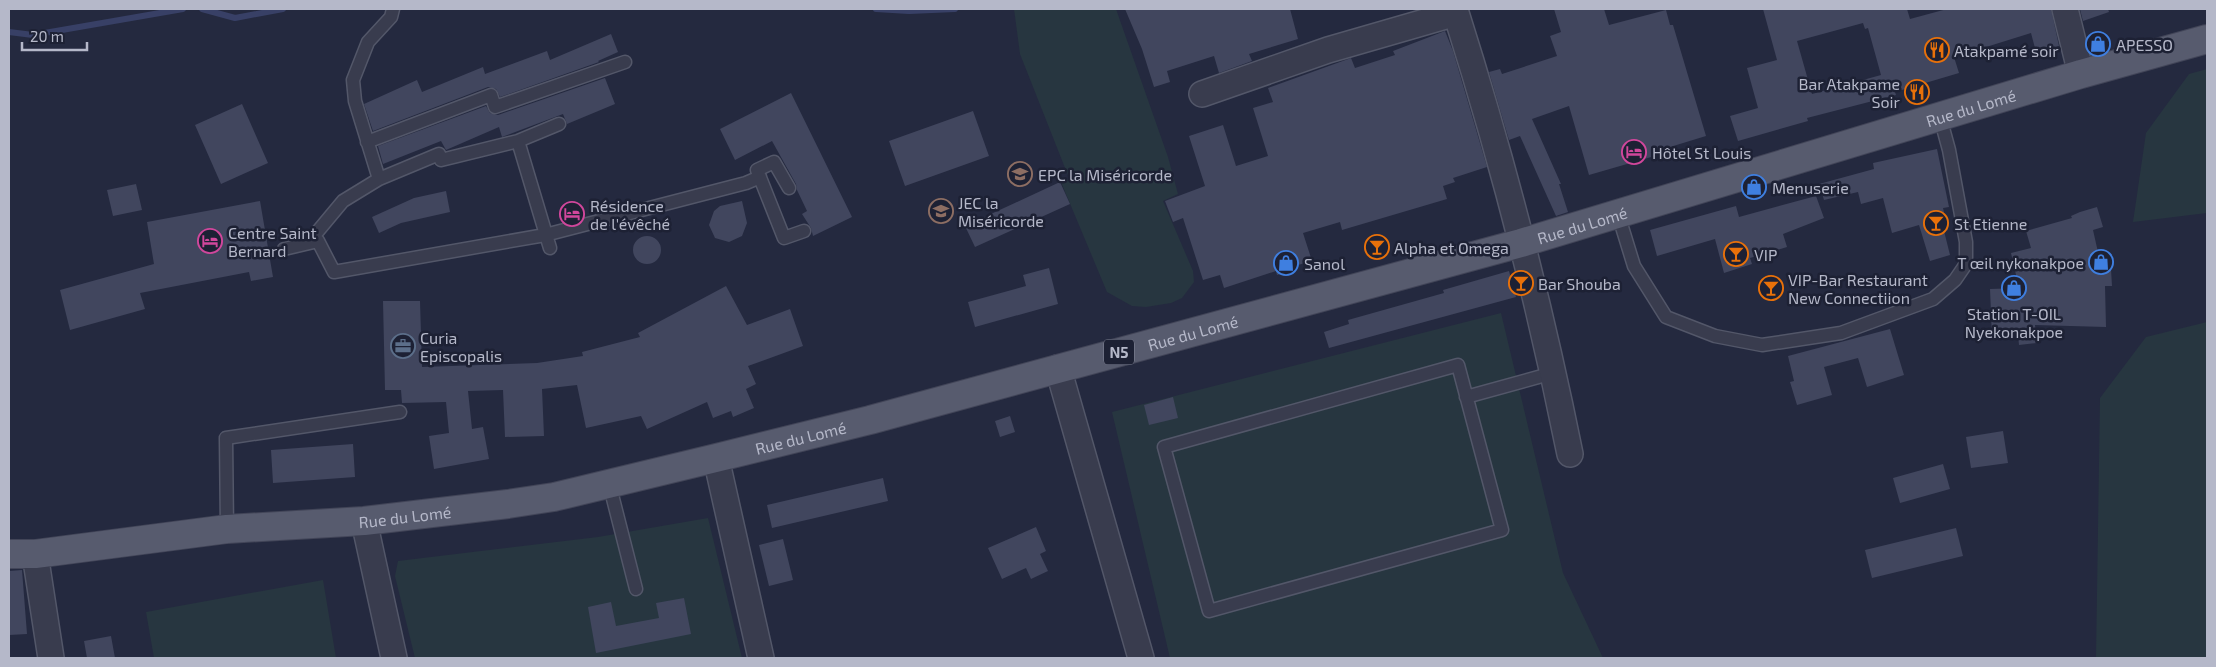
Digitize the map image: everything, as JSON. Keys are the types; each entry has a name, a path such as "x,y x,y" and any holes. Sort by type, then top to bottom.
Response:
{"main road":[{"name":"Rue du Lomé","path":"9,554 35,554 227,529 364,521 554,497 870,420 1521,242 2082,74 2207,39"}],"street":[{"path":"2065,9 2082,74"},
{"path":"1202,94 1328,50 1456,13 1487,111 1521,242 1553,373 1570,454"},
{"path":"1058,368 1141,658"},
{"path":"716,458 761,658"},
{"path":"364,521 394,658"},
{"path":"35,554 51,658"}],"lane":[{"path":"379,179 355,101 353,80 368,42 391,17 393,9"},
{"path":"367,142 490,95 495,107 625,62"},
{"path":"1618,214 1634,266 1666,317 1715,336 1762,345 1841,333 1933,300 1955,280 1966,264 1966,242 1949,150 1940,117"},
{"path":"308,243 343,201 379,179 439,154 441,160 518,141 559,124"},
{"path":"518,141 550,248"},
{"path":"789,188 774,162 757,170 784,238 804,231"},
{"path":"284,249 318,242 334,272 546,235 760,178"},
{"path":"1458,366 1466,397 1502,530 1209,611 1164,447 1458,366"},
{"path":"1466,397 1553,373"},
{"path":"227,529 226,438 400,412"},
{"path":"609,483 636,589"}],"shaded area":[{"path":"1014,9 1116,9 1168,157 1178,194 1163,201 1193,271 1194,282 1182,298 1171,303 1146,307 1132,306 1107,292 1061,182 1069,178 1020,54"},
{"path":"2207,69 2207,213 2133,222 2146,133 2189,74"},
{"path":"1501,313 1563,573 1603,658 1170,658 1112,412"},
{"path":"2207,322 2207,658 2096,658 2100,398 2146,337"},
{"path":"708,518 742,658 415,658 395,576 398,561 598,537"},
{"path":"323,580 336,658 154,658 146,612"}],"building":[{"path":"1125,9 1290,9 1298,39 1249,54 1252,61 1219,73 1214,56 1167,71 1170,82 1154,87 1142,49"},
{"path":"1554,9 1604,9 1609,25 1666,10 1670,25 1673,25 1706,136 1670,147 1672,151 1589,175 1569,106 1532,119 1561,184 1559,184 1568,212 1556,216 1520,136 1509,140 1489,72 1500,69 1502,74 1557,56 1550,36 1561,32"},
{"path":"1763,9 1907,9 1910,19 1947,9 2051,9 2059,46 2036,52 2031,33 1954,57 1959,73 1895,92 1896,95 1807,118 1808,121 1738,141 1730,116 1758,108 1747,68 1777,60","holes":["1863,23 1865,29 1868,28 1881,75 1812,94 1797,41"]},
{"path":"2080,9 2108,9 2109,12 2083,21"},
{"path":"1445,31 1453,51 1487,167 1453,178 1455,182 1443,186 1447,199 1342,230 1340,222 1303,233 1312,261 1298,265 1298,268 1277,275 1276,271 1224,288 1220,275 1203,280 1183,218 1173,222 1165,201 1205,186 1189,136 1223,125 1236,166 1268,156 1253,108 1273,102 1268,88 1351,58 1355,68 1395,55 1393,51"},
{"path":"611,34 618,52 599,62 500,97 496,89 488,87 373,131 364,104 417,80 422,92 483,67 485,74 547,51 550,60"},
{"path":"605,78 615,104 567,124 563,114 502,137 499,127 446,150 441,141 383,164 378,146 486,106 490,113 498,115"},
{"path":"791,93 852,217 813,236 811,228 802,214 807,211 796,184 772,141 735,160 720,129"},
{"path":"242,104 268,163 221,184 195,125"},
{"path":"973,111 989,156 905,186 889,141"},
{"path":"1937,149 1949,207 1943,208 1948,230 1944,231 1950,255 1930,261 1919,225 1892,233 1883,198 1861,204 1858,192 1824,200 1819,184 1874,169 1873,163"},
{"path":"1060,182 1070,204 975,247 965,226"},
{"path":"136,184 142,210 113,216 107,190"},
{"path":"446,191 450,212 401,223 379,233 372,217 414,198"},
{"path":"1816,196 1824,218 1783,234 1787,247 1750,258 1752,264 1724,273 1715,239 1657,256 1650,230 1736,206 1739,217"},
{"path":"260,201 273,277 251,281 249,272 140,293 145,309 70,330 60,290 154,264 147,222"},
{"path":"742,201 747,223 742,236 729,242 715,238 709,225 714,211 720,206"},
{"path":"2097,207 2103,227 2093,230 2102,270 2111,269 2112,286 2105,286 2106,327 2035,325 2037,343 2019,345 2018,335 1992,337 1990,289 2019,288 2011,253 2031,248 2026,231 2072,218 2071,216 2080,212"},
{"path":"647,236 657,240 661,250 657,260 647,264 637,260 633,250 637,240"},
{"path":"1049,268 1058,304 975,327 968,302 1026,286 1023,275"},
{"path":"1509,271 1516,297 1329,348 1324,332 1349,324 1348,320 1444,293 1443,290"},
{"path":"726,286 747,325 790,309 803,346 748,366 756,384 746,389 754,408 733,417 731,411 713,418 707,402 647,429 641,416 586,428 577,385 542,389 544,436 505,437 503,390 468,391 472,429 483,427 489,459 434,469 429,436 449,433 446,402 402,403 401,390 385,390 383,301 420,301 422,367 537,363 583,356 582,352 640,337 638,333"},
{"path":"1890,329 1904,375 1867,387 1858,358 1824,367 1832,395 1797,405 1790,382 1794,381 1788,356"},
{"path":"1173,397 1178,418 1149,425 1144,405"},
{"path":"1010,416 1015,432 1000,437 995,421"},
{"path":"2003,431 2008,463 1971,468 1966,437"},
{"path":"353,444 355,477 273,483 271,450"},
{"path":"1943,464 1950,489 1900,503 1893,478"},
{"path":"883,478 888,501 772,528 767,505"},
{"path":"1036,527 1046,551 1040,554 1048,571 1031,579 1026,568 1002,579 988,548"},
{"path":"1956,528 1963,556 1872,578 1865,550"},
{"path":"783,539 793,580 769,586 759,545"},
{"path":"22,570 27,634 9,635 9,571"},
{"path":"684,598 691,634 596,653 588,607 611,602 616,626 659,618 656,603"},
{"path":"111,636 115,658 87,658 84,641"}],"waterway":[{"path":"9,32 33,35 183,9"},
{"path":"202,9 235,18 283,9"},
{"path":"876,9 909,11 955,9"}],"place":[{"name":"APESSO","path":"2098,44"},
{"name":"Atakpamé soir","path":"1937,50"},
{"name":"Bar Atakpame Soir","path":"1917,92"},
{"name":"Hôtel St Louis","path":"1634,152"},
{"name":"EPC la Miséricorde","path":"1020,174"},
{"name":"Menuserie","path":"1754,187"},
{"name":"JEC la Miséricorde","path":"941,211"},
{"name":"Résidence de l'évêché","path":"572,214"},
{"name":"St Etienne","path":"1936,223"},
{"name":"Centre Saint Bernard","path":"210,241"},
{"name":"Alpha et Omega","path":"1377,247"},
{"name":"VIP","path":"1736,254"},
{"name":"T œil nykonakpoe","path":"2101,262"},
{"name":"Sanol","path":"1286,263"},
{"name":"Bar Shouba","path":"1521,283"},
{"name":"VIP-Bar Restaurant New Connectiion","path":"1771,288"},
{"name":"Station T-OIL Nyekonakpoe","path":"2014,288"},
{"name":"Curia Episcopalis","path":"403,346"}]}
